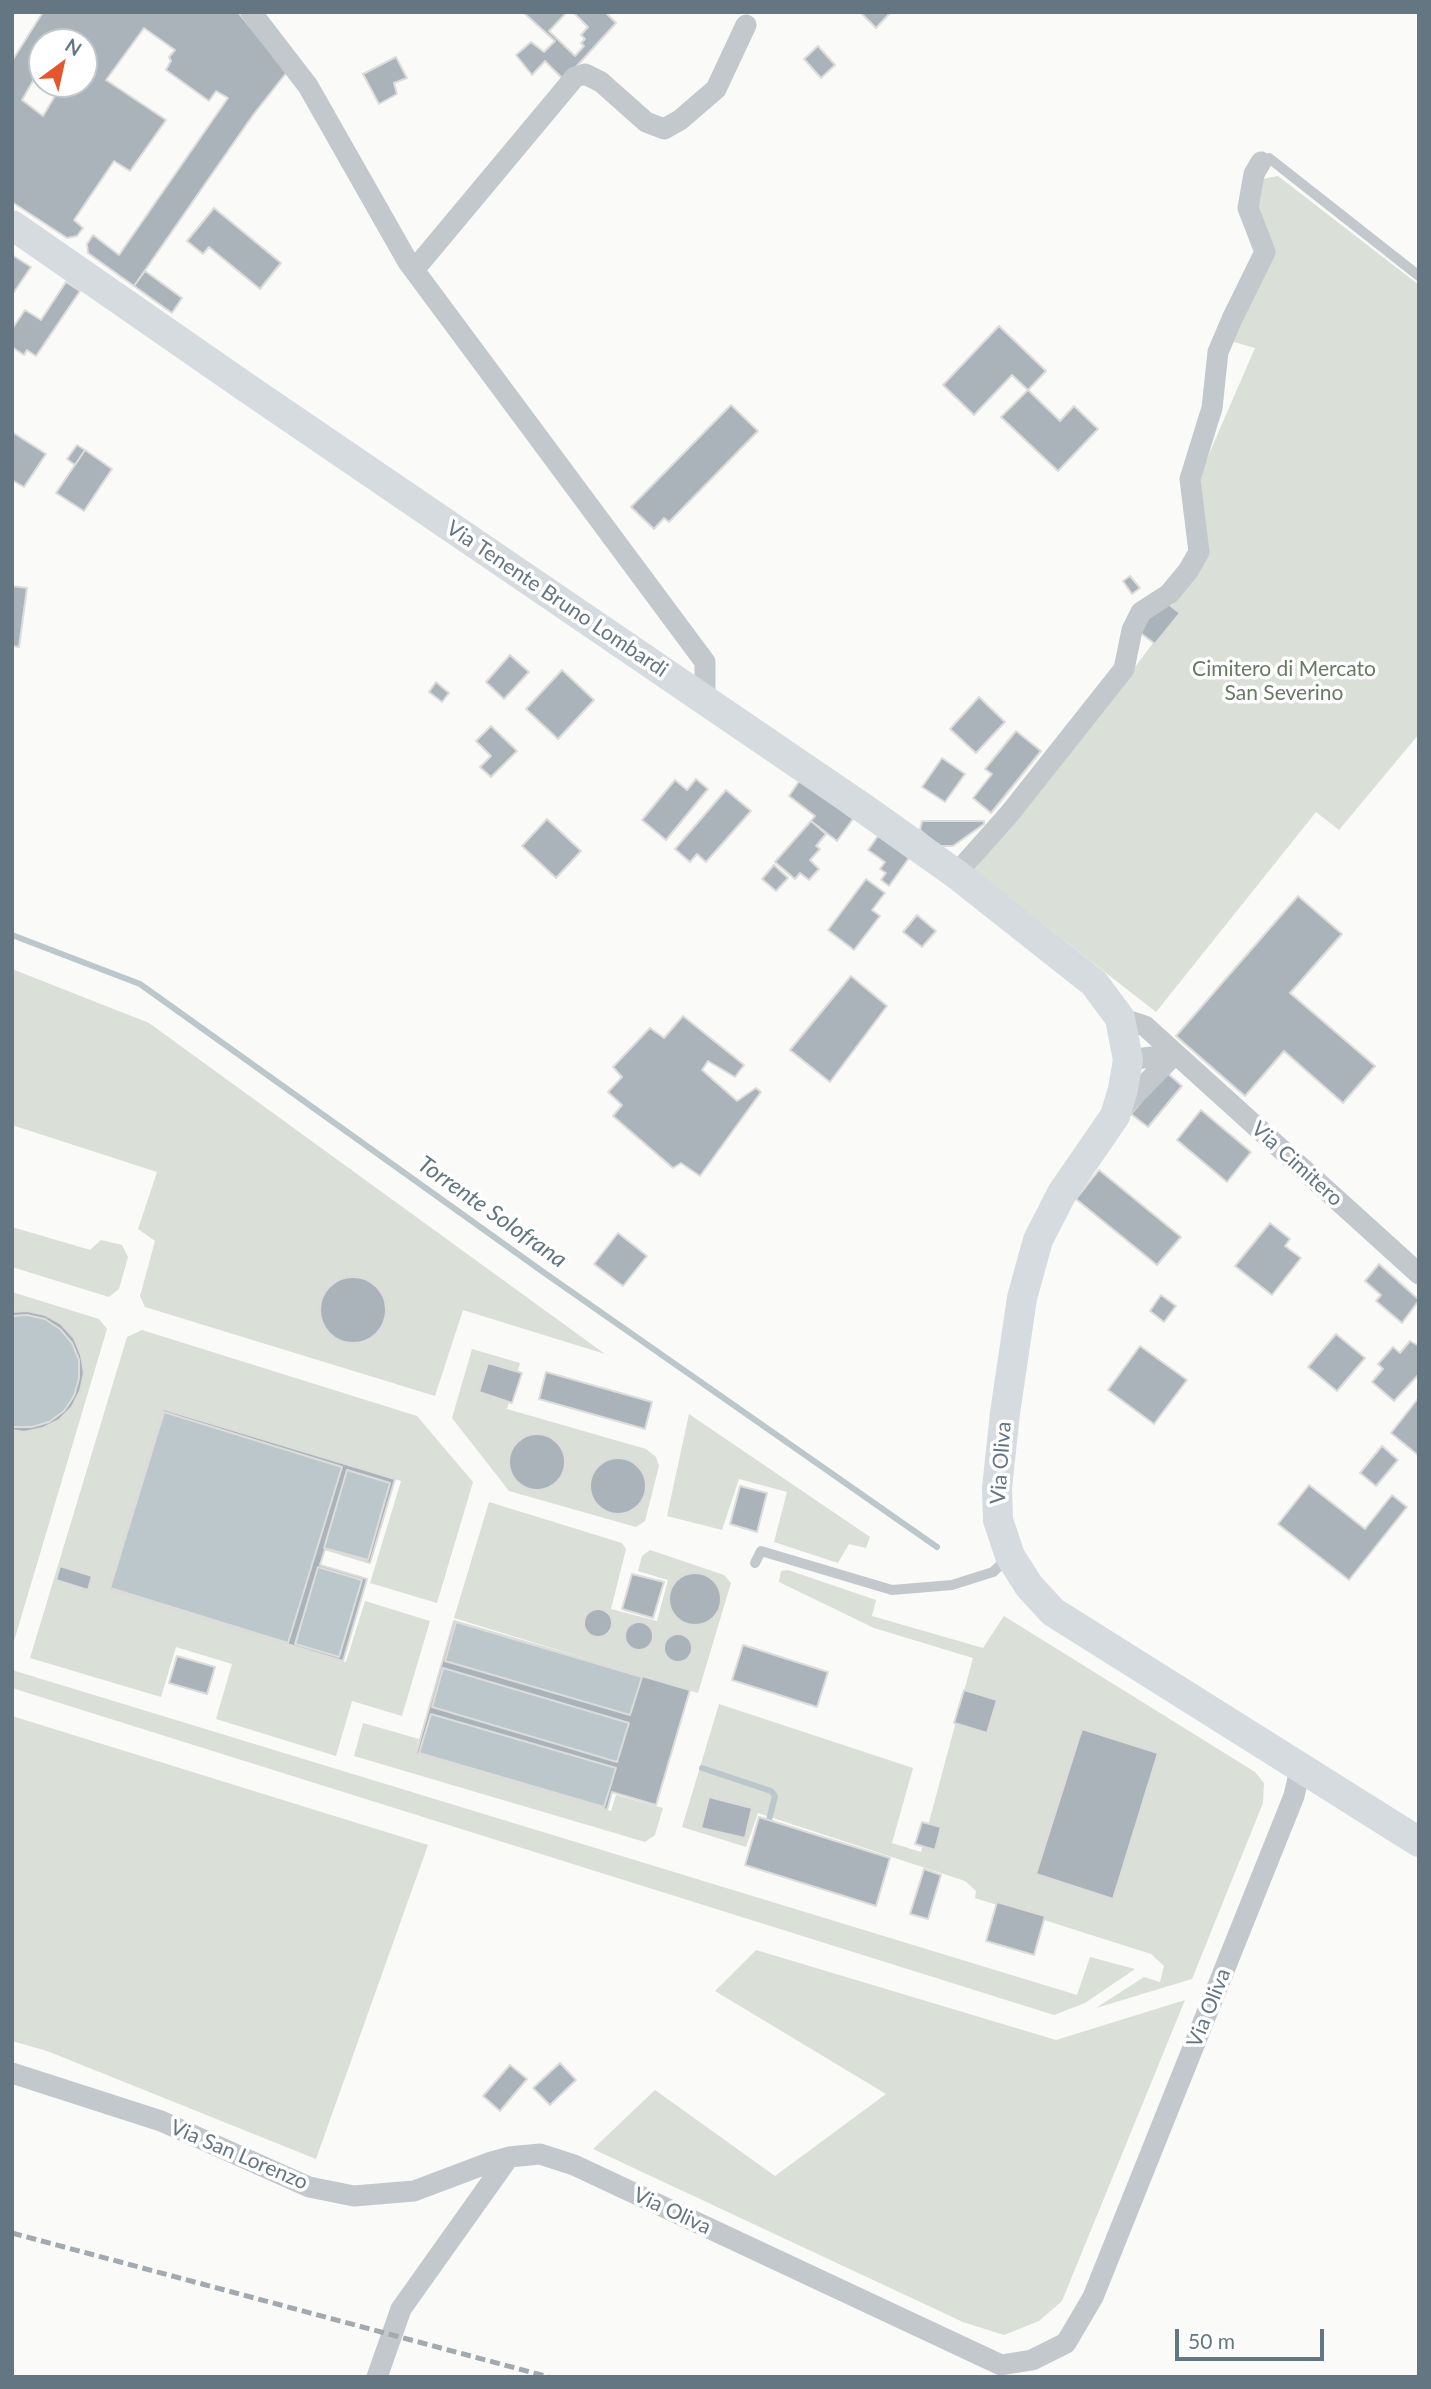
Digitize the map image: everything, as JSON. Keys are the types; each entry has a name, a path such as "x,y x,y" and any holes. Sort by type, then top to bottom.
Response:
{"main road":[{"name":"Via Tenente Bruno Lombardi","path":"12,225 956,874 1094,983"},
{"name":"Via Oliva","path":"1094,983 1120,1018 1128,1060 1115,1116 1062,1193 1038,1240 1022,1298 1005,1413 997,1488 998,1521 1010,1556 1029,1586 1053,1612 1300,1769"},
{"path":"1300,1769 1419,1842"}],"street":[{"path":"251,12 309,86 414,270 705,662 705,700"},
{"path":"414,270 575,77 586,74 601,82 646,122 664,129 680,120 716,89 746,25"},
{"path":"956,874 1010,814 1124,669 1132,630 1141,612 1169,594 1199,552 1190,479 1212,408 1218,352 1231,319 1265,252 1248,208 1254,174 1261,162"},
{"name":"Via Cimitero","path":"1120,1018 1145,1026 1419,1274"},
{"path":"1128,1060 1175,1054"},
{"path":"1115,1116 1175,1054"},
{"name":"Via Oliva","path":"509,2157 540,2154 573,2165 1001,2365 1032,2360 1066,2343 1098,2284 1294,1796 1300,1769"},
{"name":"Via San Lorenzo","path":"12,2073 161,2121 309,2187 354,2196 414,2191 509,2157"},
{"path":"379,2370 401,2309 509,2157"}],"lane":[{"path":"1261,162 1269,158 1419,276"},
{"path":"755,1563 761,1551 892,1590 952,1585 993,1572 1010,1556"}],"green space":[{"name":"Cimitero di Mercato San Severino","path":"1278,176 1419,285 1419,734 1339,830 1316,812 1156,1012 974,870 1095,721 1153,643 1171,607 1191,580 1196,484 1255,348 1227,340 1273,254 1251,204 1262,179"},
{"path":"12,969 149,1023 605,1354 463,1310 435,1396 145,1307 140,1296 155,1241 138,1229 157,1172 12,1125"},
{"path":"12,1227 90,1250 101,1240 122,1245 128,1257 119,1289 109,1297 12,1267"},
{"path":"12,1292 99,1319 107,1329 14,1641 12,1640"},
{"path":"142,1330 417,1416 473,1482 437,1603 370,1583 401,1481 163,1409 109,1590 346,1662 365,1601 430,1621 402,1716 352,1701 336,1756 216,1719 232,1664 176,1647 161,1697 30,1658 127,1337"},
{"path":"472,1349 520,1363 507,1409 646,1449 656,1457 659,1466 645,1521 636,1527 509,1491 452,1418"},
{"path":"689,1414 870,1537 866,1548 849,1544 838,1563 774,1542 787,1492 739,1479 722,1530 667,1516"},
{"path":"489,1502 622,1543 626,1549 611,1609 657,1621 668,1580 638,1571 642,1556 650,1550 724,1575 731,1583 698,1693 454,1618"},
{"path":"788,1570 876,1600 872,1616 983,1648 1004,1616 1255,1772 1264,1783 1263,1803 1192,1979 1096,2008 1144,1977 1160,1982 1164,1966 1151,1954 975,1898 976,1891 965,1881 758,1813 746,1847 682,1827 719,1704 913,1768 892,1843 921,1852 973,1658 874,1628 779,1582 781,1571"},
{"path":"12,1670 1077,1995 1090,1957 1135,1969 1085,2003 1054,2015 12,1688"},
{"path":"12,1716 428,1845 316,2159 47,2051 12,2041"},
{"path":"363,1723 419,1739 416,1754 611,1811 616,1795 663,1808 655,1835 645,1842 354,1756"},
{"path":"756,1950 1056,2040 1185,2000 1062,2301 1039,2321 1004,2335 963,2322 593,2149 655,2090 775,2176 886,2094 715,1991"}],"shaded area":[{"path":"27,1315 45,1319 60,1329 72,1343 79,1360 79,1378 74,1396 64,1411 49,1422 32,1427 12,1427 12,1316"},
{"path":"164,1412 342,1467 288,1643 110,1588"},
{"path":"347,1470 390,1483 368,1560 324,1548"},
{"path":"318,1567 362,1580 339,1657 296,1644"},
{"path":"456,1622 642,1677 630,1715 445,1661"},
{"path":"443,1668 629,1723 617,1762 432,1707"},
{"path":"431,1714 616,1768 604,1807 419,1753"}],"building":[{"path":"43,12 238,12 287,72 253,115 134,286 88,253 87,244 93,235 119,255 228,98 216,91 209,101 166,70 171,61 169,57 175,50 144,28 106,80 166,120 130,171 114,161 74,220 83,228 77,236 67,238 12,202 12,61 28,36 28,90 22,100 43,116 54,98 98,98 98,28 33,28"},
{"path":"523,12 567,12 549,31 575,56 584,46 581,43 585,39 581,35 588,27 573,12 605,12 616,23 564,80 545,61 532,75 516,55 531,42 544,52 555,41"},
{"path":"860,12 891,12 876,28"},
{"path":"818,46 835,65 821,78 804,59"},
{"path":"396,57 407,78 394,83 397,94 379,104 363,74"},
{"path":"214,208 281,263 260,289 209,247 203,254 187,241"},
{"path":"12,255 31,267 12,295"},
{"path":"145,271 182,298 172,313 134,286"},
{"path":"66,282 80,291 36,356 27,350 24,355 12,347 12,329 25,310 41,320"},
{"path":"999,326 1046,371 1028,390 1012,375 974,415 943,385"},
{"path":"1028,390 1060,421 1074,406 1098,429 1058,471 1001,417"},
{"path":"731,405 758,431 669,522 664,518 654,529 631,507"},
{"path":"12,432 46,454 24,487 12,480"},
{"path":"77,445 85,450 75,465 67,459"},
{"path":"85,450 112,469 84,511 56,493"},
{"path":"1130,576 1140,588 1132,594 1123,581"},
{"path":"12,586 27,588 19,647 12,646"},
{"path":"1163,600 1180,613 1155,644 1138,631"},
{"path":"510,655 529,672 504,699 486,682"},
{"path":"562,670 594,700 558,739 526,709"},
{"path":"436,682 449,693 442,702 429,692"},
{"path":"979,697 1005,722 976,753 950,729"},
{"path":"491,726 517,751 491,777 480,767 491,756 476,741"},
{"path":"1016,731 1041,751 991,813 973,798 992,774 985,769"},
{"path":"942,758 965,774 945,802 922,787"},
{"path":"696,779 708,789 666,840 642,820 675,780 687,790"},
{"path":"800,780 853,819 837,841 811,821 815,816 789,796"},
{"path":"726,790 751,811 706,862 697,854 690,862 675,849"},
{"path":"547,819 581,851 556,878 522,846"},
{"path":"811,821 826,834 816,846 820,849 810,860 819,869 809,880 800,873 795,879 775,862"},
{"path":"922,821 984,821 984,824 953,846 939,846 920,830"},
{"path":"878,836 909,858 889,886 881,880 886,873 880,869 885,862 868,850"},
{"path":"774,865 788,878 776,891 762,879"},
{"path":"866,879 885,893 872,910 880,916 854,950 828,930"},
{"path":"1298,896 1342,934 1290,993 1375,1066 1343,1103 1284,1051 1245,1096 1176,1036"},
{"path":"917,915 936,931 922,947 903,932"},
{"path":"851,976 887,1006 830,1082 790,1050"},
{"path":"683,1016 744,1065 735,1077 708,1061 702,1070 737,1101 756,1088 761,1092 700,1176 681,1163 673,1168 613,1116 622,1105 608,1092 622,1077 613,1067 650,1028 664,1038"},
{"path":"1166,1072 1182,1086 1148,1127 1131,1114"},
{"path":"1201,1110 1251,1152 1227,1182 1177,1140"},
{"path":"1099,1170 1181,1237 1157,1265 1076,1199"},
{"path":"1270,1223 1290,1239 1285,1246 1301,1258 1272,1295 1235,1266"},
{"path":"618,1233 647,1256 623,1286 594,1264"},
{"path":"1379,1264 1419,1300 1402,1323 1376,1301 1381,1295 1365,1281"},
{"path":"353,1277 366,1280 376,1287 383,1297 386,1310 383,1323 376,1333 366,1340 353,1343 340,1340 330,1333 323,1323 320,1310 323,1297 330,1287 340,1280"},
{"path":"1161,1295 1176,1306 1164,1322 1150,1311"},
{"path":"27,1311 45,1315 61,1324 74,1338 84,1373 80,1391 72,1407 59,1420 43,1428 24,1432 12,1430 12,1427 32,1427 49,1422 64,1411 74,1396 79,1378 79,1360 72,1343 60,1329 45,1319 27,1315 12,1316 12,1312"},
{"path":"1336,1334 1365,1358 1337,1391 1308,1367"},
{"path":"1410,1341 1419,1346 1419,1374 1394,1401 1372,1382 1383,1369 1378,1364 1393,1347 1400,1353"},
{"path":"1140,1346 1187,1380 1154,1424 1108,1390"},
{"path":"488,1363 522,1373 512,1403 479,1392"},
{"path":"546,1372 652,1402 645,1429 539,1399"},
{"path":"1417,1400 1419,1401 1419,1456 1391,1433"},
{"path":"163,1409 395,1479 370,1563 325,1549 320,1565 367,1579 343,1661 109,1590","holes":["164,1412 342,1467 288,1643 110,1588","347,1470 390,1483 368,1560 324,1548","318,1567 362,1580 339,1657 295,1644"]},
{"path":"531,1434 543,1434 553,1438 561,1446 565,1462 561,1478 553,1486 543,1490 531,1490 521,1486 513,1478 509,1468 509,1456 513,1446 521,1438"},
{"path":"1382,1446 1398,1460 1376,1486 1360,1473"},
{"path":"612,1458 624,1458 634,1462 642,1470 646,1486 642,1502 634,1510 624,1514 612,1514 602,1510 594,1502 590,1492 590,1480 594,1470 602,1462"},
{"path":"1309,1485 1365,1529 1392,1495 1407,1507 1349,1580 1278,1524"},
{"path":"740,1486 767,1493 757,1532 730,1524"},
{"path":"60,1566 92,1576 88,1590 56,1580"},
{"path":"695,1573 705,1575 713,1581 719,1589 719,1609 713,1617 705,1623 695,1625 685,1623 677,1617 671,1609 669,1599 671,1589 677,1581 685,1575"},
{"path":"632,1574 664,1582 653,1618 622,1609"},
{"path":"598,1609 608,1613 612,1623 608,1633 598,1637 588,1633 584,1623 588,1613"},
{"path":"454,1621 690,1690 656,1805 612,1792 607,1810 416,1754","holes":["456,1622 642,1677 630,1715 445,1661","443,1668 629,1723 617,1762 432,1707","431,1714 616,1768 604,1807 419,1753"]},
{"path":"639,1622 649,1626 653,1636 649,1646 639,1650 629,1646 625,1636 629,1626"},
{"path":"678,1634 688,1638 692,1648 688,1658 678,1662 668,1658 664,1648 668,1638"},
{"path":"743,1645 828,1672 817,1707 732,1680"},
{"path":"177,1656 215,1667 207,1694 169,1683"},
{"path":"964,1690 997,1700 987,1733 954,1723"},
{"path":"1082,1729 1158,1753 1113,1899 1036,1874"},
{"path":"709,1797 752,1808 745,1838 701,1828"},
{"path":"759,1817 890,1858 876,1906 745,1865"},
{"path":"922,1822 941,1827 935,1850 915,1844"},
{"path":"924,1869 941,1875 928,1919 910,1914"},
{"path":"997,1902 1045,1916 1034,1955 986,1941"},
{"path":"560,2063 576,2080 550,2105 533,2088"},
{"path":"510,2065 527,2079 500,2111 483,2096"}],"waterway":[{"name":"Torrente Solofrana","path":"12,935 140,984 546,1274 937,1547"},
{"path":"702,1768 771,1791 775,1796 769,1820"}],"railway":[{"path":"12,2233 549,2377"}]}
